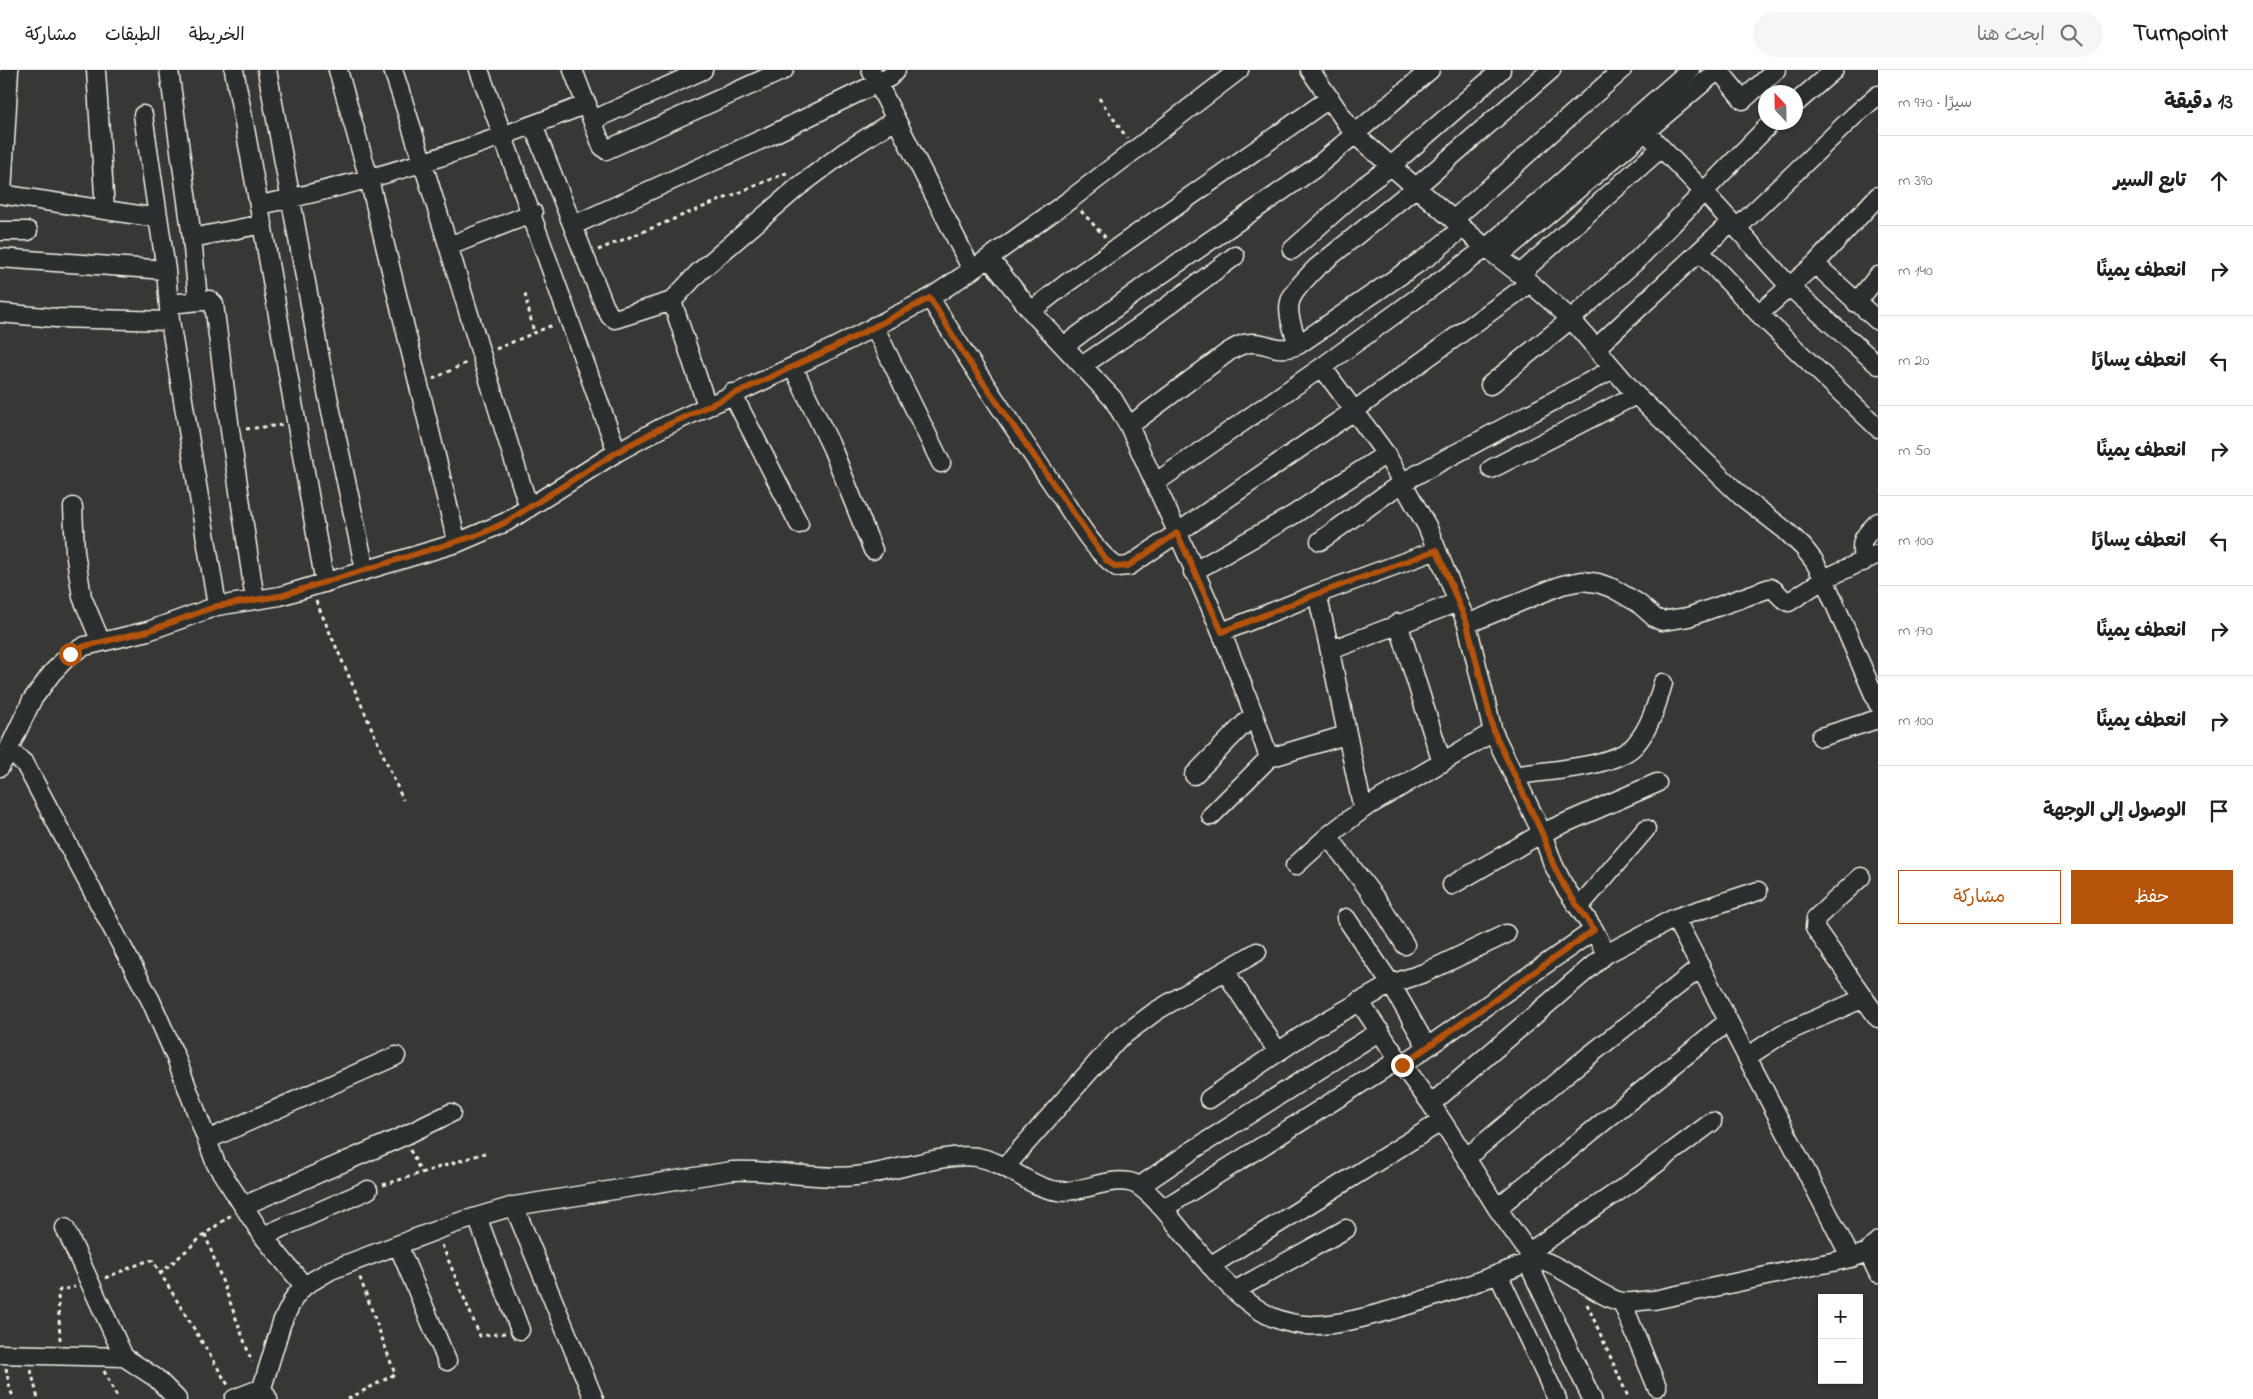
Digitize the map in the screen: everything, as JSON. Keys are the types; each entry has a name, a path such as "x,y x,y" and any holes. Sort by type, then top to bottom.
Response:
{"street":[{"path":"9,70 1,194 158,218"},
{"path":"96,70 105,210"},
{"path":"169,70 192,238 198,300"},
{"path":"234,70 260,205 317,585"},
{"path":"266,70 321,364 365,570"},
{"path":"338,70 369,179 457,543"},
{"path":"393,70 424,163 481,356 529,508"},
{"path":"479,70 617,452"},
{"path":"573,70 602,146 606,150 784,70"},
{"path":"260,205 291,199 424,163 533,125 590,112 703,70"},
{"path":"574,225 760,140 874,77 890,77 896,70"},
{"path":"304,1286 263,1236 216,1164 176,1058 146,990 25,764 3,757 32,700 52,673 70,654 85,646 148,631 217,606 255,600 317,585 481,534 529,508 617,452 732,393 792,367 930,298 1071,199 1239,70"},
{"path":"1310,70 1354,134 1415,188 1571,319 1636,395 1741,496 1803,547 1814,561 1824,579 1878,704"},
{"path":"1064,346 1146,285 1295,182 1430,70"},
{"path":"1292,250 1364,186 1391,166 1501,70"},
{"path":"1298,345 1288,312 1293,294 1316,268 1415,188 1551,70"},
{"path":"1129,426 1228,352 1244,344 1253,343 1276,349 1287,349 1298,345 1430,255 1458,224 1622,70"},
{"path":"1492,253 1690,70"},
{"path":"1155,482 1492,253 1646,132 1718,70 1743,100 1776,70"},
{"path":"1803,97 1834,70"},
{"path":"874,77 972,270"},
{"path":"1596,348 1700,252 1734,225 1878,95"},
{"path":"1031,311 1067,283 1117,250 1330,98"},
{"path":"143,115 166,270 170,322 217,606"},
{"path":"533,125 586,255 604,305 612,318 623,318 672,301 699,272 798,187 846,151 896,118"},
{"path":"1490,385 1571,319 1636,261 1705,193 1764,130"},
{"path":"1646,132 1705,193 1791,288 1878,365"},
{"path":"930,298 967,359 1106,560 1116,567 1128,566 1355,410 1525,279 1662,148"},
{"path":"1759,314 1791,288 1878,196"},
{"path":"449,246 532,213"},
{"path":"192,238 263,224"},
{"path":"0,232 28,231"},
{"path":"1700,252 1759,314 1878,428"},
{"path":"1083,365 1142,325 1235,256"},
{"path":"0,258 166,270"},
{"path":"989,258 1031,311 1113,399 1129,426 1193,572 1222,632 1269,758"},
{"path":"1815,264 1878,321"},
{"path":"1856,303 1878,276"},
{"path":"169,304 198,300 210,300 214,304 255,600"},
{"path":"672,301 707,406"},
{"path":"0,313 56,318 170,322"},
{"path":"874,326 941,463"},
{"path":"792,367 832,448 873,550"},
{"path":"1322,367 1386,454 1404,482 1427,526 1467,624 1494,732 1542,833 1553,864 1594,930 1606,954"},
{"path":"1320,541 1404,482 1613,369"},
{"path":"732,393 799,524"},
{"path":"1491,469 1636,395"},
{"path":"1193,572 1293,515 1386,454"},
{"path":"73,507 75,552 82,597 101,642"},
{"path":"1467,624 1537,595 1562,586 1582,582 1598,583 1612,588 1638,603 1655,618 1662,621 1688,617 1770,588 1783,600 1789,602 1824,579 1870,558 1860,544 1878,522"},
{"path":"1222,632 1317,594 1437,550"},
{"path":"1317,594 1331,650 1346,735 1363,809"},
{"path":"1331,650 1398,623 1458,602"},
{"path":"1398,623 1442,763"},
{"path":"1514,776 1605,762 1630,750 1643,734 1663,683"},
{"path":"1194,775 1254,714"},
{"path":"1821,737 1878,719"},
{"path":"1294,866 1363,809 1494,732"},
{"path":"1211,816 1269,758 1346,735"},
{"path":"1452,885 1542,833 1657,783"},
{"path":"1579,907 1646,829"},
{"path":"1328,836 1381,906 1405,945"},
{"path":"1747,1057 1782,1034 1873,1004 1818,934 1814,922 1816,918 1861,877"},
{"path":"1431,1104 1606,954 1675,918 1758,891"},
{"path":"1346,918 1391,984 1427,1047"},
{"path":"1675,918 1727,1022 1851,1258"},
{"path":"1162,1209 1427,1047 1594,930"},
{"path":"1209,1099 1312,1029 1359,1001 1391,984 1424,973 1506,934"},
{"path":"1005,1167 1117,1040 1156,1011 1257,952"},
{"path":"1466,1158 1571,1070 1701,967"},
{"path":"1225,972 1278,1052"},
{"path":"1359,1001 1400,1063 1431,1104 1531,1258 1592,1399"},
{"path":"1497,1208 1727,1022"},
{"path":"1140,1186 1201,1144 1380,1031"},
{"path":"207,1140 396,1056"},
{"path":"242,1206 404,1136 451,1113"},
{"path":"1210,1266 1442,1121"},
{"path":"235,1399 265,1393 282,1322 294,1298 304,1286 331,1270 354,1260 477,1216 514,1206 732,1171 750,1170 856,1176 965,1156 978,1158 1005,1167 1040,1185 1060,1191 1113,1182 1129,1182 1140,1186 1234,1291 1271,1317 1315,1326 1358,1319 1416,1303 1476,1284 1531,1258 1712,1122"},
{"path":"263,1236 368,1190"},
{"path":"514,1206 594,1399"},
{"path":"477,1216 520,1330"},
{"path":"65,1228 124,1357"},
{"path":"1234,1291 1346,1229"},
{"path":"398,1245 447,1361"},
{"path":"1531,1258 1549,1262 1577,1281 1622,1302 1654,1300 1851,1258 1873,1247 1878,1273"},
{"path":"1498,1274 1557,1399"},
{"path":"1622,1302 1656,1387"},
{"path":"2,1354 124,1357 156,1378 177,1399"}],"path":[{"path":"1099,98 1135,149"},
{"path":"586,255 793,171"},
{"path":"1071,199 1117,250"},
{"path":"420,385 534,333 525,294"},
{"path":"317,585 403,800"},
{"path":"404,1136 421,1172"},
{"path":"368,1190 485,1153"},
{"path":"160,1274 205,1234 242,1206"},
{"path":"436,1230 480,1336 520,1330"},
{"path":"205,1234 265,1393"},
{"path":"61,1355 58,1293 60,1290 91,1283 149,1260 153,1261 235,1399"},
{"path":"348,1399 395,1374 354,1260"},
{"path":"1577,1281 1630,1399"},
{"path":"2,1354 14,1399"},
{"path":"28,1355 38,1399"},
{"path":"96,1355 118,1399"}],"route":[{"path":"70,654 85,646 148,631 217,606 280,596 457,543 481,534 506,522 617,452 661,428 732,393 833,348 930,298 967,359 1106,560 1116,567 1128,566 1177,533 1193,572 1222,632 1317,594 1437,550 1467,624 1494,732 1524,799 1542,833 1553,864 1564,886 1594,930 1402,1065"}]}
